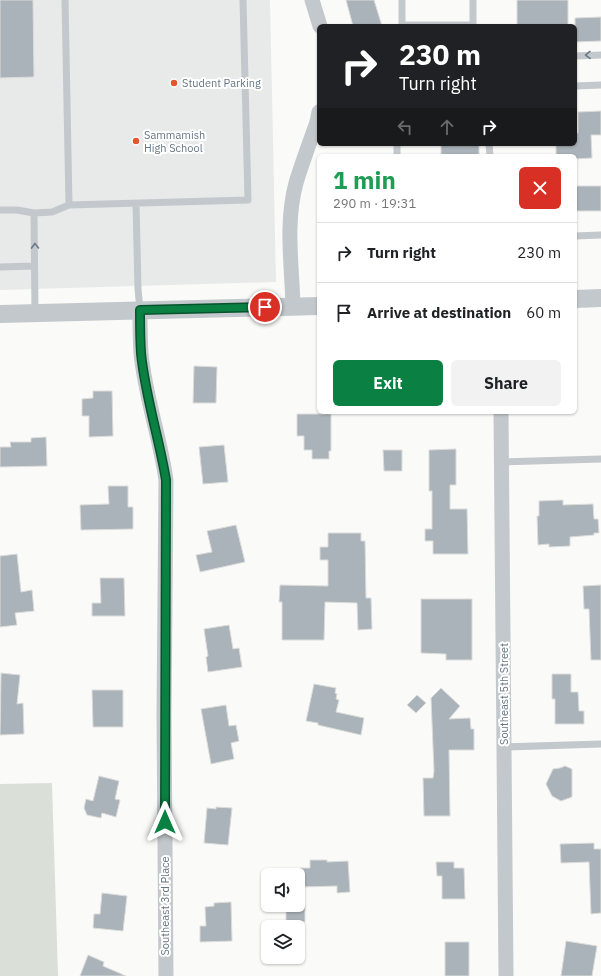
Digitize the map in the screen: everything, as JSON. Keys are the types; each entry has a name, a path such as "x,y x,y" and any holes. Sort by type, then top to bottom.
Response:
{"street":[{"path":"312,0 319,24"},
{"path":"293,306 290,230 292,205 296,184 317,122"},
{"path":"577,299 601,298"},
{"path":"0,314 317,306"},
{"name":"Southeast 3rd Place","path":"140,310 141,354 166,480 164,723 166,976"},
{"name":"Southeast 5th Street","path":"502,414 506,976"}],"lane":[{"path":"65,0 69,205"},
{"path":"0,210 17,210 34,213 52,212 69,205 248,200 243,0"},
{"path":"402,0 403,24"},
{"path":"473,0 474,24"},
{"path":"577,56 601,55"},
{"path":"577,86 601,85"},
{"path":"136,204 138,289 140,310"},
{"path":"34,213 35,313"},
{"path":"577,236 601,235"},
{"path":"0,266 34,266"},
{"path":"502,462 601,459"},
{"path":"504,747 601,744"}],"shaded area":[{"name":"Sammamish High School","path":"0,0 270,0 276,282 0,290"},
{"path":"52,783 58,976 0,976 0,784"}],"building":[{"path":"0,0 33,0 34,77 0,78"},
{"path":"346,0 374,0 381,24 352,24"},
{"path":"517,0 568,0 568,24 517,24"},
{"path":"601,17 601,41 577,42 577,24 575,24 575,18"},
{"path":"601,111 601,135 591,135 592,158 577,159 577,154 556,154 556,146 577,146 578,112"},
{"path":"441,146 479,146 479,154 441,154"},
{"path":"577,186 601,186 601,211 577,211"},
{"path":"194,366 217,367 216,403 193,403"},
{"path":"93,391 112,391 113,436 89,437 89,416 82,416 82,399 93,398"},
{"path":"297,414 331,414 331,451 329,451 329,459 312,459 312,450 304,450 304,436 297,436"},
{"path":"46,437 47,466 0,467 0,447 11,447 10,442 31,442 31,438"},
{"path":"224,445 228,482 203,484 199,447"},
{"path":"456,449 456,485 450,485 450,509 467,509 468,554 433,554 433,541 425,541 425,529 432,529 432,491 429,491 429,450"},
{"path":"383,450 402,450 402,471 384,471"},
{"path":"108,486 128,486 128,507 133,507 133,529 81,530 80,505 109,504"},
{"path":"563,500 563,505 593,504 594,519 598,519 599,533 594,533 594,535 570,537 570,546 549,547 549,544 538,545 537,516 539,516 539,501"},
{"path":"236,525 245,562 200,572 196,555 212,552 207,531"},
{"path":"328,533 361,533 361,541 365,541 366,598 371,598 372,629 358,630 357,603 325,602 324,640 282,640 282,602 279,602 280,585 328,586 328,560 320,560 320,547 328,547"},
{"path":"17,554 21,592 32,590 34,611 15,613 17,625 0,627 0,556"},
{"path":"100,578 124,578 125,616 92,616 92,603 101,603"},
{"path":"601,585 601,660 591,660 589,609 584,609 583,586"},
{"path":"421,599 472,599 472,660 446,660 446,654 421,653"},
{"path":"229,625 233,649 239,648 242,667 208,672 206,657 208,656 204,629"},
{"path":"1,673 20,675 17,704 23,703 24,734 0,735"},
{"path":"552,674 571,674 571,692 578,692 579,711 584,711 584,724 555,724 555,699 552,699"},
{"path":"314,684 336,688 336,699 339,700 336,712 364,718 361,735 306,721"},
{"path":"441,688 460,706 449,719 470,718 471,729 474,729 474,750 449,750 450,816 424,816 423,778 433,778 434,771 431,698"},
{"path":"92,690 123,690 123,727 93,727"},
{"path":"417,695 426,703 416,713 407,705"},
{"path":"226,705 229,726 236,725 239,741 231,743 234,759 211,764 201,709"},
{"path":"565,766 572,769 572,797 561,801 552,796 546,784 553,769"},
{"path":"99,776 119,781 115,799 120,800 116,817 102,813 101,818 87,815 84,808 86,799 93,801"},
{"path":"216,807 232,808 228,845 204,843 207,808 216,809"},
{"path":"594,843 594,849 601,849 601,913 591,914 589,862 561,863 560,844"},
{"path":"310,860 327,860 327,862 348,861 350,892 337,893 337,886 305,887 305,868 310,868"},
{"path":"436,862 454,862 454,868 464,868 465,899 442,899 442,876 437,876"},
{"path":"102,893 127,896 123,931 93,928 94,914 100,914"},
{"path":"231,902 232,941 200,942 200,926 206,926 205,907 214,906 214,903"},
{"path":"286,912 305,912 305,920 286,920"},
{"path":"566,941 597,946 592,976 561,976"},
{"path":"445,942 469,942 469,976 445,976"},
{"path":"88,955 104,962 103,966 126,976 80,976"}],"place":[{"name":"Student Parking","path":"174,83"},
{"name":"Sammamish High School","path":"136,141"}],"route":[{"path":"165,822 164,715 166,480 141,354 140,310 265,307"}]}
